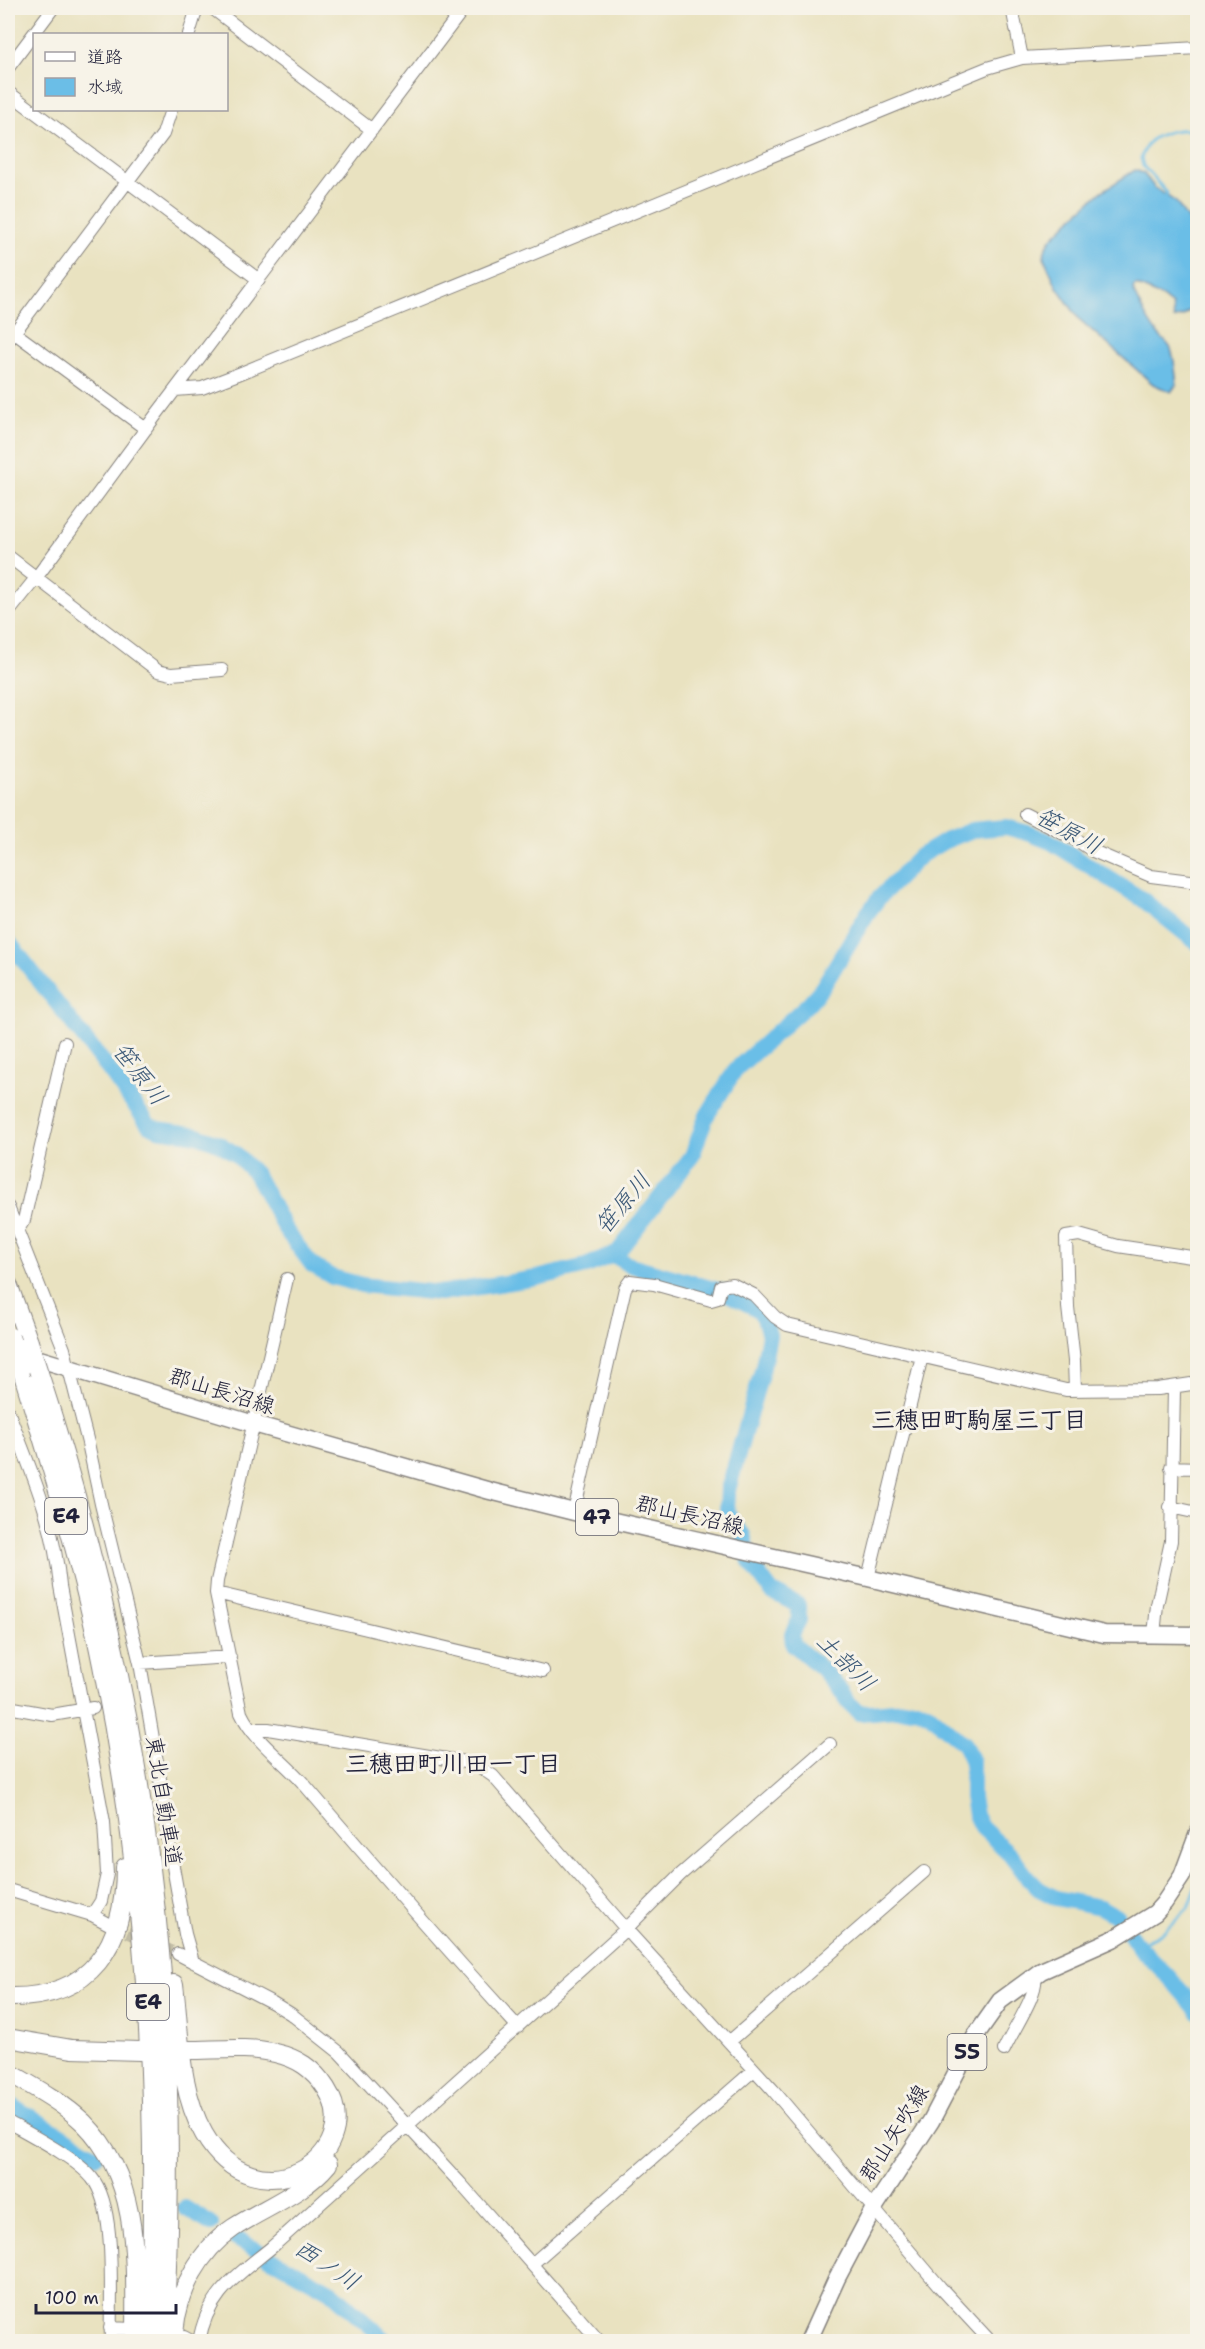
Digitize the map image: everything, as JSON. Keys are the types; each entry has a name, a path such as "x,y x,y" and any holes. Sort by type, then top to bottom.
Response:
{"highway":[{"name":"東北自動車道","path":"8,1284 70,1471 110,1625 139,1787 155,1903 164,2007 169,2182 164,2342"},
{"name":"東北自動車道","path":"8,1338 21,1368 54,1472 78,1560 102,1666 129,1828 146,1975 153,2176 148,2342"},
{"path":"8,1997 46,1994 73,1984 104,1955 117,1931 124,1894 125,1861 102,1666"},
{"path":"139,1787 152,1839 163,1903 188,2087 191,2103 203,2133 217,2152 244,2173 268,2179 287,2177 306,2170 325,2150 334,2128 333,2103 323,2083 308,2066 285,2056 262,2050 188,2044 262,2040 291,2046 317,2060 333,2078 344,2103 345,2117 341,2144 322,2171 293,2194 233,2228 204,2255 188,2281 180,2304 183,2340"},
{"path":"8,2027 49,2035 139,2045 72,2049 8,2038"},
{"path":"8,2072 51,2097 83,2122 113,2160 128,2201 133,2235 134,2335"}],"main road":[{"name":"郡山長沼線","path":"8,1338 69,1368 254,1425 574,1512 1104,1634 1197,1635"},
{"name":"郡山矢吹線","path":"808,2342 837,2278 874,2208 931,2121 976,2035 1000,2001 1035,1976 1113,1939 1155,1913 1182,1876 1197,1833"}],"street":[{"path":"34,33 53,8"},
{"path":"189,33 196,8"},
{"path":"212,8 372,130"},
{"path":"8,613 464,8"},
{"path":"1012,8 1022,58"},
{"path":"8,68 33,35"},
{"path":"175,390 202,388 241,373 987,68 1022,58 1197,48"},
{"path":"8,92 33,111"},
{"path":"33,111 260,280"},
{"path":"146,429 10,334 166,130 171,111"},
{"path":"8,556 158,671 171,674 222,670"},
{"path":"1024,814 1093,851 1151,876 1197,882"},
{"path":"17,1231 24,1220 65,1043"},
{"path":"8,1208 59,1335 69,1368 140,1663 141,1699 164,1802 170,1853 185,1934 193,1962"},
{"path":"1075,1390 1068,1307 1066,1237 1079,1235 1118,1246 1197,1258"},
{"path":"287,1279 217,1581 216,1593 238,1704 251,1730 294,1773 373,1866 518,2027"},
{"path":"574,1512 627,1283 633,1281 654,1284 711,1300 717,1299 720,1291 732,1284 754,1295 775,1317 787,1324 1048,1387 1075,1390 1174,1389 1197,1383"},
{"path":"868,1578 922,1356"},
{"path":"1154,1635 1157,1605 1171,1541 1174,1389"},
{"path":"8,1410 48,1518 57,1551 60,1586 88,1709 108,1862 101,1901 92,1916"},
{"path":"1171,1467 1197,1468"},
{"path":"1170,1507 1197,1513"},
{"path":"216,1593 543,1671"},
{"path":"140,1663 230,1657"},
{"path":"8,1707 52,1715 88,1709"},
{"path":"251,1730 268,1729 465,1762 480,1767 493,1776 626,1929 754,2070 940,2287 991,2342"},
{"path":"199,2342 208,2310 221,2290 518,2027 626,1929 664,1890 830,1744"},
{"path":"729,2042 924,1872"},
{"path":"8,1890 92,1916 111,1925"},
{"path":"178,1954 273,2003 322,2037 375,2090 442,2163 600,2342"},
{"path":"1004,2050 1012,2031 1031,1999 1035,1976"},
{"path":"532,2264 754,2070"},
{"path":"8,2122 76,2164 94,2181 102,2199 110,2242 111,2342"},
{"path":"110,2328 134,2335"}],"water":[{"path":"1135,170 1143,173 1155,188 1176,202 1197,234 1197,303 1185,315 1174,319 1172,305 1162,297 1136,285 1133,288 1147,318 1172,351 1177,384 1171,392 1153,384 1079,319 1057,287 1044,258 1045,250 1051,239 1074,216 1101,192"}],"waterway":[{"path":"1165,197 1167,193 1143,166 1141,158 1145,149 1150,141 1167,132 1180,130 1198,132"},
{"name":"笹原川","path":"8,941 149,1125 158,1129 197,1135 218,1143 236,1154 256,1175 285,1229 312,1265 332,1277 362,1285 440,1293 537,1278 586,1266 617,1253 692,1156 706,1117 736,1069 808,1004 822,988 879,898 920,856 945,841 972,830 1006,827 1051,842 1142,899 1198,944"},
{"name":"土部川","path":"617,1253 617,1257 627,1264 724,1292 759,1310 764,1318 769,1335 763,1367 728,1490 727,1510 731,1520 743,1535 750,1562 772,1592 798,1605 799,1620 792,1634 793,1644 822,1669 860,1713 917,1708 931,1715 964,1744 972,1762 972,1797 975,1815 981,1827 1010,1854 1039,1889 1056,1898 1100,1907 1118,1917 1138,1946 1198,2011"},
{"path":"1138,1946 1164,1931 1188,1908 1198,1880"},
{"name":"西ノ川","path":"8,2103 96,2156"},
{"name":"西ノ川","path":"185,2208 211,2224"},
{"name":"西ノ川","path":"233,2237 332,2292 388,2342"}],"tunnel":[{"path":"111,1925 178,1954"}],"district":[{"name":"三穂田町駒屋三丁目","path":"979,1420"},
{"name":"三穂田町川田一丁目","path":"453,1764"}]}
